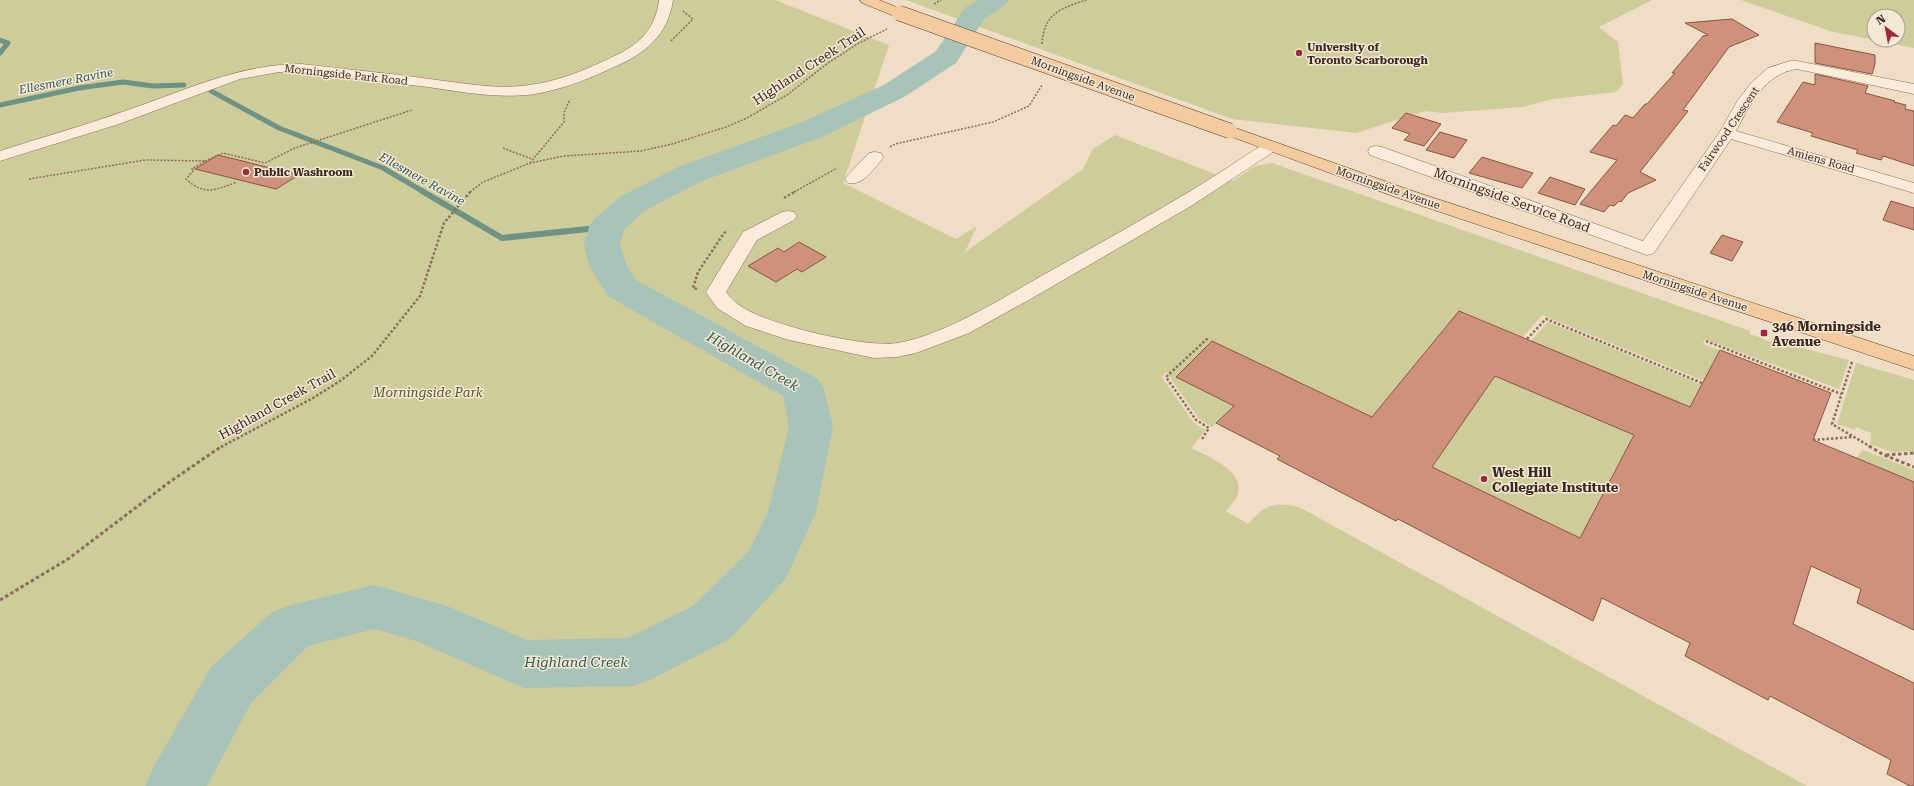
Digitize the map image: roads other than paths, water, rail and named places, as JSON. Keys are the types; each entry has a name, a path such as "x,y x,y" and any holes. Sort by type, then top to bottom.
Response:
{"main road":[{"name":"Morningside Avenue","path":"867,0 1230,131 1270,147 1419,199 1914,363"}],"street":[{"name":"Morningside Park Road","path":"0,156 130,115 226,80 269,69 302,68 497,91 539,88 601,68 633,53 649,41 654,33 663,16 666,0"},
{"name":"Fairwood Crescent","path":"1648,249 1727,133 1736,116 1756,86 1770,72 1785,66 1797,66 1830,71 1914,89"},
{"name":"Amiens Road","path":"1727,133 1914,188"},
{"path":"788,216 750,236 716,292 724,304 754,320 796,335 874,351 897,350 938,338 968,325 1186,202 1270,147"},
{"name":"Morningside Service Road","path":"1376,151 1648,249"},
{"path":"854,179 875,157"}],"waterway":[{"name":"Highland Creek","path":"175,786 231,685 291,628 374,607 428,622 524,664 633,662 712,622 768,564 792,512 811,427 803,389 622,288 608,266 602,245 607,227 632,204 690,174 811,130 894,91 946,57 974,14 996,0"},
{"name":"Ellesmere Ravine","path":"0,40 8,43 0,53"},
{"name":"Ellesmere Ravine","path":"0,105 79,88 123,82 153,86 184,85"},
{"name":"Ellesmere Ravine","path":"211,91 279,128 383,168 424,192"},
{"name":"Ellesmere Ravine","path":"422,191 502,238 607,227"}],"place":[{"name":"University of Toronto Scarborough","path":"1299,53"},
{"name":"Public Washroom","path":"246,172"},
{"name":"346 Morningside Avenue","path":"1764,333"},
{"name":"West Hill Collegiate Institute","path":"1484,479"}],"park label":[{"name":"Morningside Park","path":"428,392"}]}
